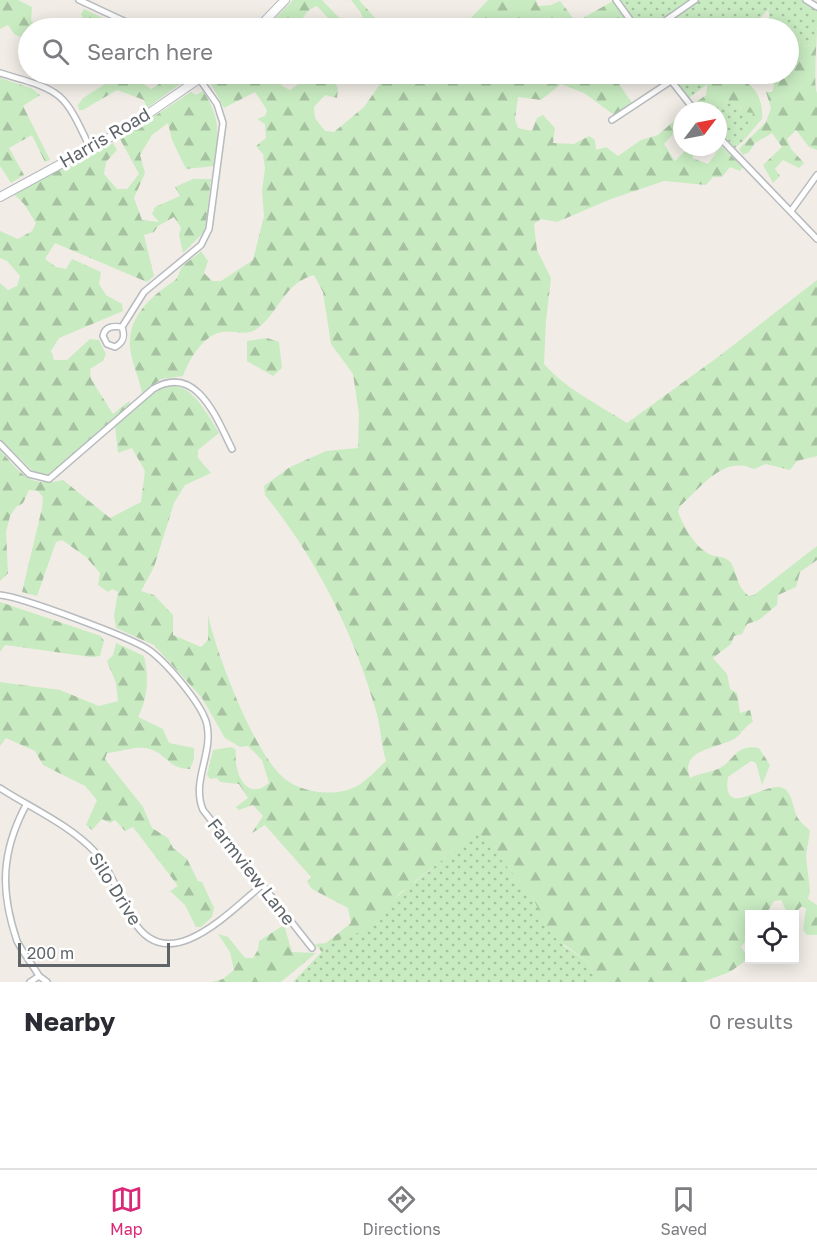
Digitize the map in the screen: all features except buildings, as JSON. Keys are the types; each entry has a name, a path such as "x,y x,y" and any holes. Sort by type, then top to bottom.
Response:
{"street":[{"path":"79,0 118,18"},
{"path":"268,18 285,0"},
{"path":"616,0 629,18"},
{"path":"669,18 695,0"},
{"path":"806,0 817,7"},
{"path":"0,74 18,79"},
{"path":"34,84 54,90 68,105 90,148"},
{"name":"Harris Road","path":"0,197 129,127 188,84"},
{"path":"122,327 112,326 105,330 103,336 107,344 115,346 121,342 122,327 144,292 201,245 209,229 223,123 217,104 205,84"},
{"path":"612,120 666,84"},
{"path":"673,84 688,102"},
{"path":"727,145 817,239"},
{"path":"791,211 817,175"},
{"path":"0,444 29,474 49,479 153,389 167,382 177,381 192,386 202,397 232,449"},
{"name":"Farmview Lane","path":"0,595 25,601 140,645 165,665 197,704 206,719 208,743 198,794 203,810 312,948"},
{"name":"Silo Drive","path":"0,789 79,839 95,852 108,871 138,927 155,940 170,943 192,939 261,886"},
{"path":"26,805 7,843 2,866 2,889 11,929 39,976 47,982"},
{"path":"30,982 39,976"}],"green space":[{"path":"0,0 18,0 32,7 31,18 18,18 18,36 8,25 0,29"},
{"path":"293,0 322,0 339,18 328,18 317,6 303,18 276,18"},
{"path":"351,0 359,0 375,18 363,18"},
{"path":"488,0 536,0 538,6 551,5 560,1 573,18 471,18"},
{"path":"621,0 802,0 817,10 817,27 812,44 807,47 799,43 799,18 769,18 768,4 768,10 760,18 633,18"},
{"path":"613,1 625,18 583,18"},
{"path":"84,9 103,18 82,18 81,14"},
{"path":"817,27 815,72 817,150 809,147 796,130 787,139 791,149 804,163 799,168 783,160 775,169 780,176 773,183 763,165 782,147 772,133 755,143 749,152 743,155 739,149 766,122 771,108 766,92 772,92 773,84 799,84 799,43 807,47 812,44"},
{"path":"0,78 31,88 40,95 23,106 50,160 45,162 32,135 9,148 24,175 11,183 0,166"},
{"path":"105,84 144,84 151,89 159,84 180,84 147,108 144,100 117,90 83,110 79,110 78,105 83,98"},
{"path":"211,84 281,84 290,90 298,84 335,84 338,88 337,98 325,95 314,107 315,118 325,131 334,132 364,107 380,84 561,84 541,100 518,97 515,119 518,128 532,131 537,118 543,115 555,128 553,143 574,144 589,136 595,140 596,150 606,147 618,156 641,140 658,135 673,122 673,134 664,144 675,161 680,156 693,156 692,158 708,164 714,156 727,156 727,152 743,167 740,171 730,167 722,177 713,177 706,185 664,181 611,199 557,222 541,219 534,224 537,250 551,278 544,364 573,389 627,423 718,357 817,280 817,456 797,461 790,470 766,464 754,469 732,466 714,475 696,490 680,506 678,512 686,530 704,551 731,563 739,585 749,596 754,595 817,546 817,560 800,572 796,587 778,595 777,605 759,620 747,624 742,634 734,636 731,644 713,658 727,674 730,689 737,693 740,713 750,710 753,722 730,741 703,750 690,760 688,768 690,778 718,769 745,748 759,748 770,765 762,785 756,763 751,761 728,777 728,790 731,797 738,798 775,787 787,790 797,817 810,831 806,856 810,891 808,899 817,905 817,935 807,935 803,930 806,909 802,906 798,910 786,910 781,900 774,901 768,910 745,910 745,942 741,947 745,952 745,961 730,972 702,982 596,982 587,961 551,935 533,898 478,832 414,882 413,887 401,892 373,927 336,941 322,952 315,944 326,943 351,923 348,908 312,889 307,882 311,877 265,825 252,833 263,816 253,805 239,810 236,807 248,798 239,784 220,782 217,778 210,779 207,775 213,750 231,747 236,750 237,767 243,782 254,789 261,788 269,783 262,760 248,746 240,747 225,738 202,698 154,645 116,628 114,615 118,592 112,589 108,592 98,585 100,573 86,557 62,540 56,542 37,596 22,592 42,508 43,497 38,491 29,490 23,503 16,507 10,516 6,532 8,573 0,581 0,450 27,477 42,482 63,480 110,518 141,502 145,471 132,448 118,453 115,426 160,389 172,386 183,388 194,396 219,433 198,450 198,458 211,473 185,485 174,503 154,567 141,591 154,595 173,615 173,635 201,647 208,640 208,615 219,653 238,703 261,749 273,767 292,784 319,792 347,790 359,785 386,761 376,711 345,625 301,544 265,495 264,486 290,467 326,451 358,448 359,414 353,374 331,344 323,292 314,275 296,284 254,331 222,332 209,338 193,356 183,376 161,379 142,393 132,359 130,338 135,320 152,298 176,280 187,262 201,251 208,261 204,273 212,281 221,281 253,260 264,216 262,191 265,168 263,154 256,146 266,138 265,124 257,119 265,116 267,110 255,92 224,108"},
{"path":"561,84 619,84 632,103 614,115 584,93"},
{"path":"678,84 706,84 706,85 689,98"},
{"path":"708,84 748,84 760,99 762,119 744,140 745,130 753,113 745,112 734,102 696,102 706,95"},
{"path":"203,91 216,119 217,145 214,166 186,169 172,140 168,123 152,135 140,155 145,173 134,198 142,220 159,222 152,214 155,207 180,196 175,187 193,179 211,179 205,231 183,253 179,235 181,228 174,217 158,226 154,232 144,235 154,276 147,282 55,243 45,259 56,267 66,269 72,259 101,272 99,284 106,295 122,304 123,311 59,338 51,351 54,360 67,360 90,339 99,340 106,354 103,361 90,369 91,379 113,414 129,401 130,404 51,474 36,474 0,439 0,283 8,290 17,286 20,276 7,261 0,258 0,231 18,239 32,231 36,223 24,204 13,193 113,143 117,150 106,162 104,174 117,189 127,189 139,174 120,139 191,92 196,95"},
{"path":"735,102 741,109 753,113 745,130 744,140 735,148 727,139 727,103"},
{"path":"267,338 279,342 282,368 273,376 247,361 247,341"},
{"path":"0,602 101,636 104,641 100,656 91,657 5,645 0,652"},
{"path":"116,643 144,656 147,687 138,717 163,729 169,743 194,748 194,759 190,769 178,767 147,748 107,753 105,759 143,807 152,828 168,838 173,848 187,859 198,881 202,882 214,908 212,917 201,927 196,927 185,905 170,891 178,886 133,827 125,831 115,820 110,823 102,819 92,830 86,825 97,800 85,786 43,765 35,751 6,738 0,746 0,682 60,690 99,706 118,701 116,683 107,661 113,655"},
{"path":"478,831 533,898 564,946 587,961 596,982 293,982 332,941 378,923 394,899"},
{"path":"284,925 292,952 316,953 281,982 211,982 223,979 234,970 230,952 218,934 228,937 245,958 253,958 258,950 259,941"}]}
